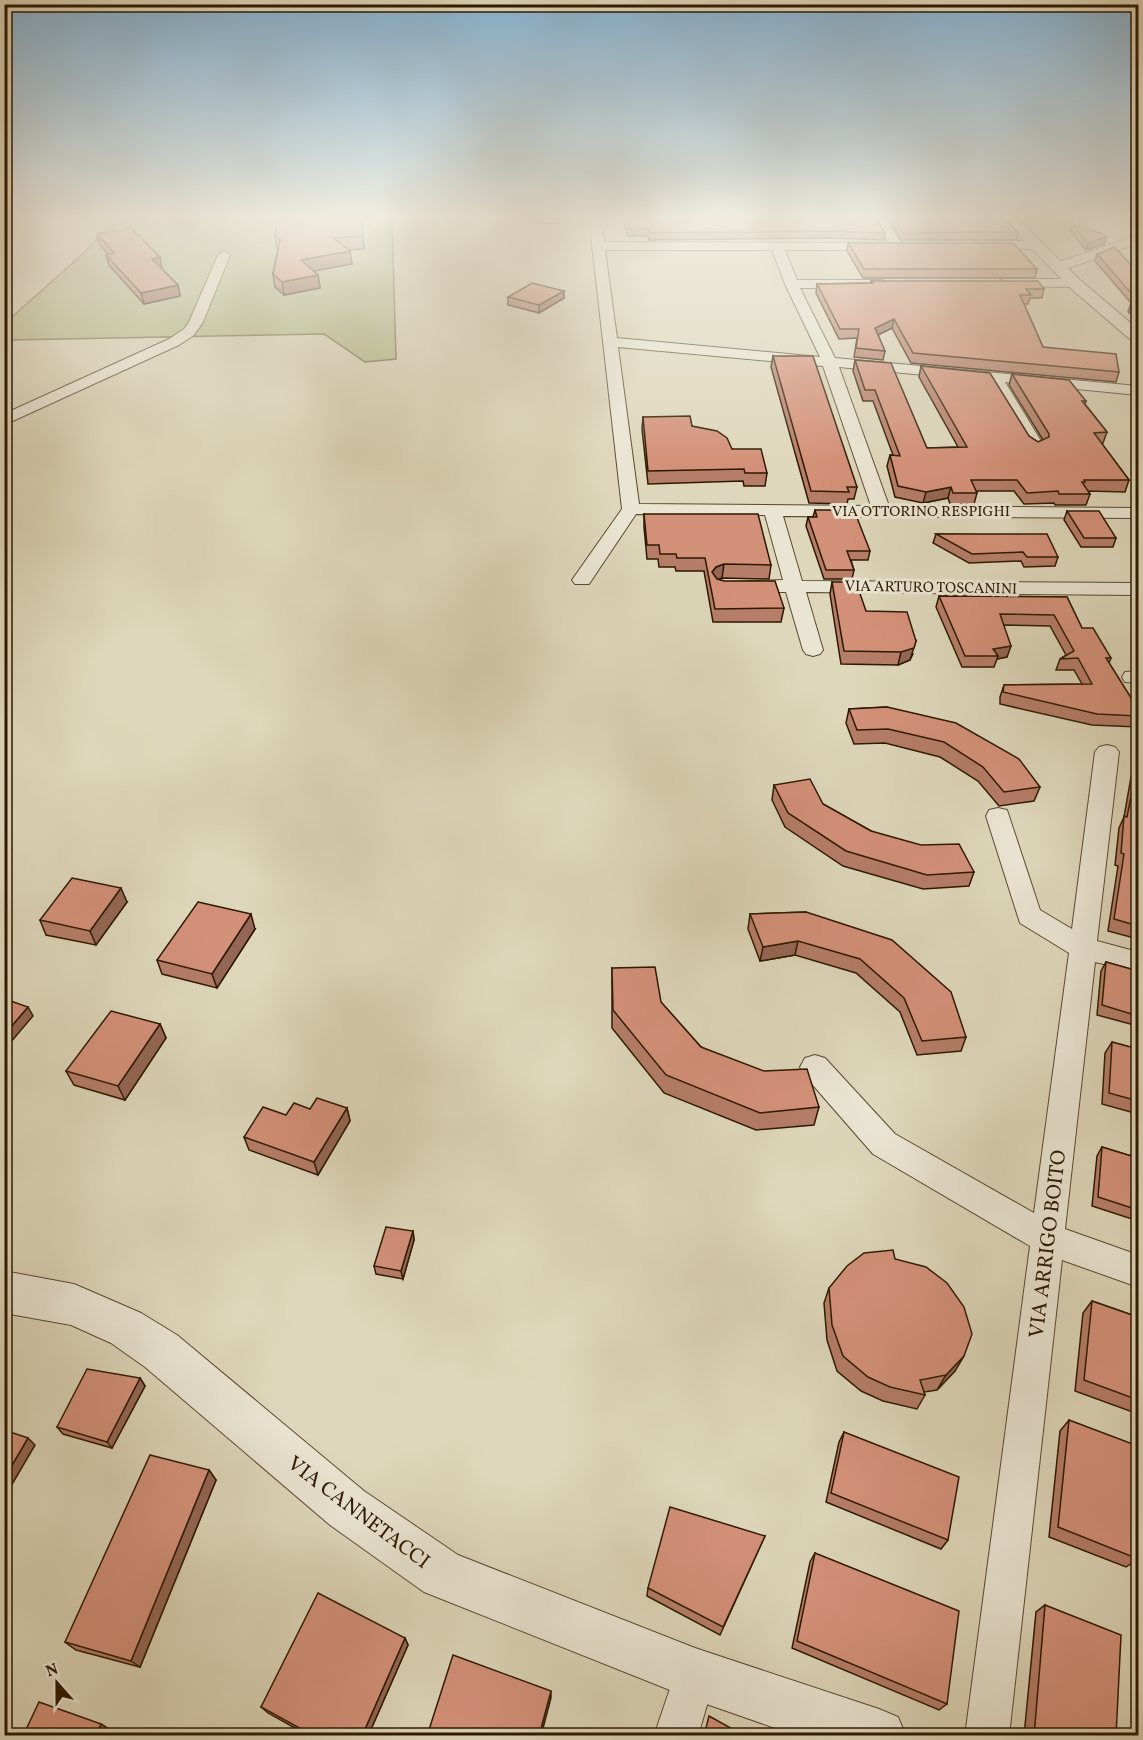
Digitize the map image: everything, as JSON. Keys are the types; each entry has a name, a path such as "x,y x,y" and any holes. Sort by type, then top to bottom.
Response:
{"street":[{"path":"4,420 174,342 189,332 206,299"},
{"path":"582,580 631,509 606,299"},
{"path":"799,299 829,361 882,511"},
{"path":"1093,299 1138,337"},
{"path":"612,342 1138,390"},
{"path":"994,377 1036,446"},
{"name":"VIA OTTORINO RESPIGHI","path":"631,509 1138,513"},
{"path":"772,510 813,650"},
{"name":"VIA ARTURO TOSCANINI","path":"723,586 1138,590"},
{"name":"VIA ARRIGO BOITO","path":"987,1736 1107,752"},
{"path":"998,816 1029,916 1083,948 1138,962"},
{"path":"815,1067 884,1144 1048,1239 1138,1271"},
{"name":"VIA CANNETACCI","path":"4,1292 55,1299 126,1328 161,1351 347,1508 442,1574 695,1674 879,1736"},
{"path":"676,1736 695,1674"}],"green space":[{"path":"32,299 394,299 396,359 365,362 324,334 11,340 4,324"}],"building":[{"path":"517,299 549,299 539,305"},
{"path":"825,299 1022,299 1043,347 1116,354 1119,372 913,353 894,319 875,328 885,351 856,348 859,329 840,329"},
{"path":"1137,300 1138,304 1131,306 1131,303"},
{"path":"773,356 813,356 857,487 847,487 849,492 811,491"},
{"path":"855,360 891,363 927,448 967,447 921,366 990,373 1029,436 1038,442 1049,437 1049,434 1012,374 1069,380 1086,401 1082,401 1107,432 1094,433 1129,480 1084,480 1085,482 1082,482 1090,494 1059,494 1058,491 1027,493 1017,480 971,480 977,493 953,493 951,487 926,492 898,486 890,455 900,456 875,390 865,390"},
{"path":"690,416 692,426 717,431 727,438 732,449 761,449 767,473 745,473 744,469 648,471 643,417"},
{"path":"815,510 854,510 870,551 847,551 854,570 826,570 808,517 817,517"},
{"path":"1067,511 1099,511 1116,538 1084,538"},
{"path":"644,514 758,514 771,565 724,564 716,567 712,572 717,579 724,581 775,581 784,608 715,609 705,558 677,558 676,554 660,554 659,545 647,545"},
{"path":"936,534 1047,534 1058,557 1027,557 1023,552 972,554"},
{"path":"832,582 856,582 866,611 907,612 916,641 914,648 901,652 844,651"},
{"path":"939,596 1067,597 1082,628 1093,628 1111,658 1106,658 1138,709 1138,716 1097,714 1003,692 1004,685 1092,684 1078,658 1060,659 1074,651 1054,615 1000,614 1011,646 993,649 998,656 965,656"},
{"path":"887,707 956,723 1019,759 1040,787 1004,792 983,767 944,742 888,729 857,730 849,709"},
{"path":"1137,766 1138,926 1114,919 1124,854 1121,853 1124,816 1127,817"},
{"path":"810,779 823,804 871,831 921,845 959,844 974,872 927,875 846,851 788,813 774,785"},
{"path":"72,878 121,888 90,931 40,920"},
{"path":"198,902 251,914 212,974 157,960"},
{"path":"806,912 892,940 951,992 966,1037 922,1041 904,998 860,959 798,941 763,947 750,914"},
{"path":"1106,962 1138,971 1138,1016 1102,1005"},
{"path":"655,967 661,1002 701,1047 764,1071 807,1069 819,1107 760,1113 666,1075 613,1010 612,968"},
{"path":"4,999 28,1007 4,1035"},
{"path":"111,1011 160,1024 118,1086 66,1071"},
{"path":"1112,1042 1138,1049 1138,1101 1109,1093"},
{"path":"317,1098 347,1108 314,1162 244,1137 263,1107 286,1115 294,1103 310,1109"},
{"path":"1102,1147 1138,1158 1138,1210 1098,1197"},
{"path":"386,1227 413,1231 401,1271 374,1266"},
{"path":"893,1250 895,1259 926,1267 947,1283 964,1307 972,1334 964,1356 946,1375 920,1380 925,1395 890,1387 868,1377 843,1356 832,1325 829,1288 847,1266 864,1253"},
{"path":"1092,1301 1138,1317 1138,1400 1084,1380"},
{"path":"87,1369 140,1378 107,1442 57,1427"},
{"path":"1069,1420 1138,1446 1138,1559 1058,1527"},
{"path":"4,1430 28,1438 4,1479"},
{"path":"844,1432 959,1477 948,1540 831,1493"},
{"path":"150,1455 209,1470 131,1661 65,1642"},
{"path":"670,1507 765,1536 723,1627 648,1588"},
{"path":"815,1553 959,1611 947,1704 797,1641"},
{"path":"318,1593 405,1638 362,1736 314,1736 261,1707"},
{"path":"1045,1605 1121,1635 1116,1736 1034,1736"},
{"path":"453,1655 551,1691 539,1736 427,1736"},
{"path":"39,1702 101,1724 96,1736 23,1736"},
{"path":"709,1716 745,1736 704,1736"}]}
